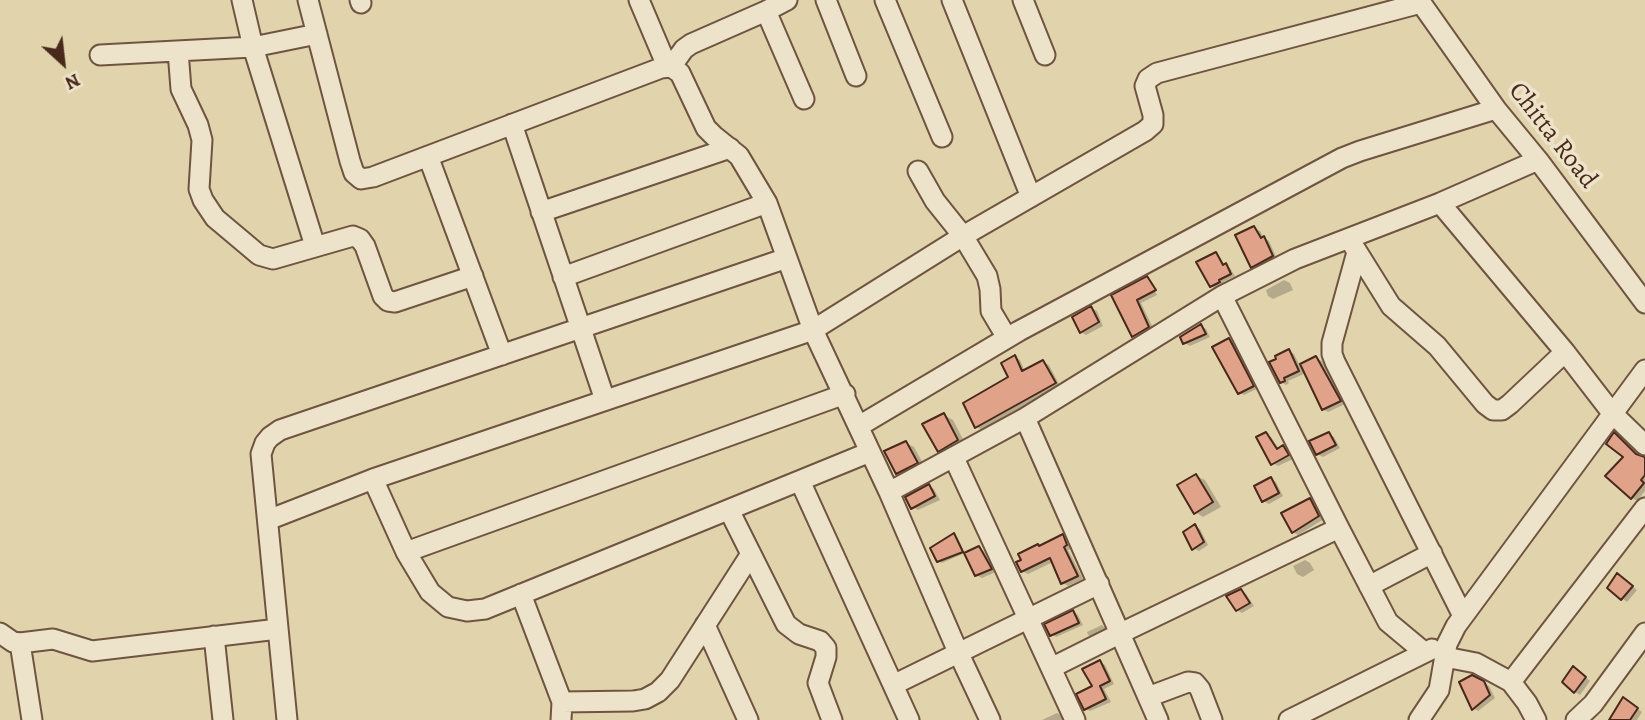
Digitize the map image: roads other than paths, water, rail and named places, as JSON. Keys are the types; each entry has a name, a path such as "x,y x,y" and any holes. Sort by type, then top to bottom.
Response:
{"street":[{"path":"242,0 253,47 315,246"},
{"path":"308,0 354,173 361,179 373,177 661,68 671,67 691,44 787,0"},
{"path":"639,0 664,59 680,73 706,128 739,156 767,203 813,330 890,492 990,720"},
{"path":"826,0 856,76"},
{"path":"885,0 943,137"},
{"path":"952,0 1031,197"},
{"path":"1023,0 1045,55"},
{"path":"268,520 373,479 813,330 963,236 1145,131 1153,124 1153,116 1145,86 1148,79 1157,73 1420,2"},
{"name":"Chitta Road","path":"1420,2 1496,109 1538,160 1645,303"},
{"path":"766,11 804,99"},
{"path":"100,55 253,47 317,34"},
{"path":"178,51 181,89 202,140 199,189 215,218 259,255 274,259 353,236 360,239 365,246 383,296 388,301 395,302 473,275"},
{"path":"859,426 1007,338 1342,158 1496,109"},
{"path":"512,124 605,400"},
{"path":"541,212 730,148"},
{"path":"428,156 502,355"},
{"path":"890,492 1025,418 1222,296 1295,260 1353,245 1538,160"},
{"path":"918,171 935,201 963,236 987,276 991,311 1007,338"},
{"path":"563,277 767,203"},
{"path":"1440,203 1612,413 1645,445"},
{"path":"1353,245 1391,306 1437,346 1493,410 1502,410 1510,404 1564,352"},
{"path":"1353,245 1332,354 1463,616"},
{"path":"287,720 261,454 270,437 280,430 787,258"},
{"path":"1222,296 1388,622 1424,652"},
{"path":"1419,720 1439,690 1450,635 1645,370"},
{"path":"406,552 845,394"},
{"path":"1025,418 1158,720"},
{"path":"373,479 406,552 430,592 448,607 467,611 485,609 870,452"},
{"path":"954,458 1075,720"},
{"path":"800,481 909,720"},
{"path":"1511,682 1645,508"},
{"path":"729,510 786,624 826,648 818,683 832,720"},
{"path":"1051,668 1339,528"},
{"path":"1369,586 1432,553"},
{"path":"521,594 561,711 645,699 658,692 670,680 751,554"},
{"path":"893,685 1098,584"},
{"path":"705,625 748,720"},
{"path":"0,633 7,639 20,643 53,639 92,650 278,629"},
{"path":"1576,720 1597,712 1645,633"},
{"path":"214,636 223,720"},
{"path":"20,643 32,720"},
{"path":"1289,720 1424,652 1446,650 1511,682 1536,720"},
{"path":"1148,697 1188,682 1195,683 1212,720"}]}
